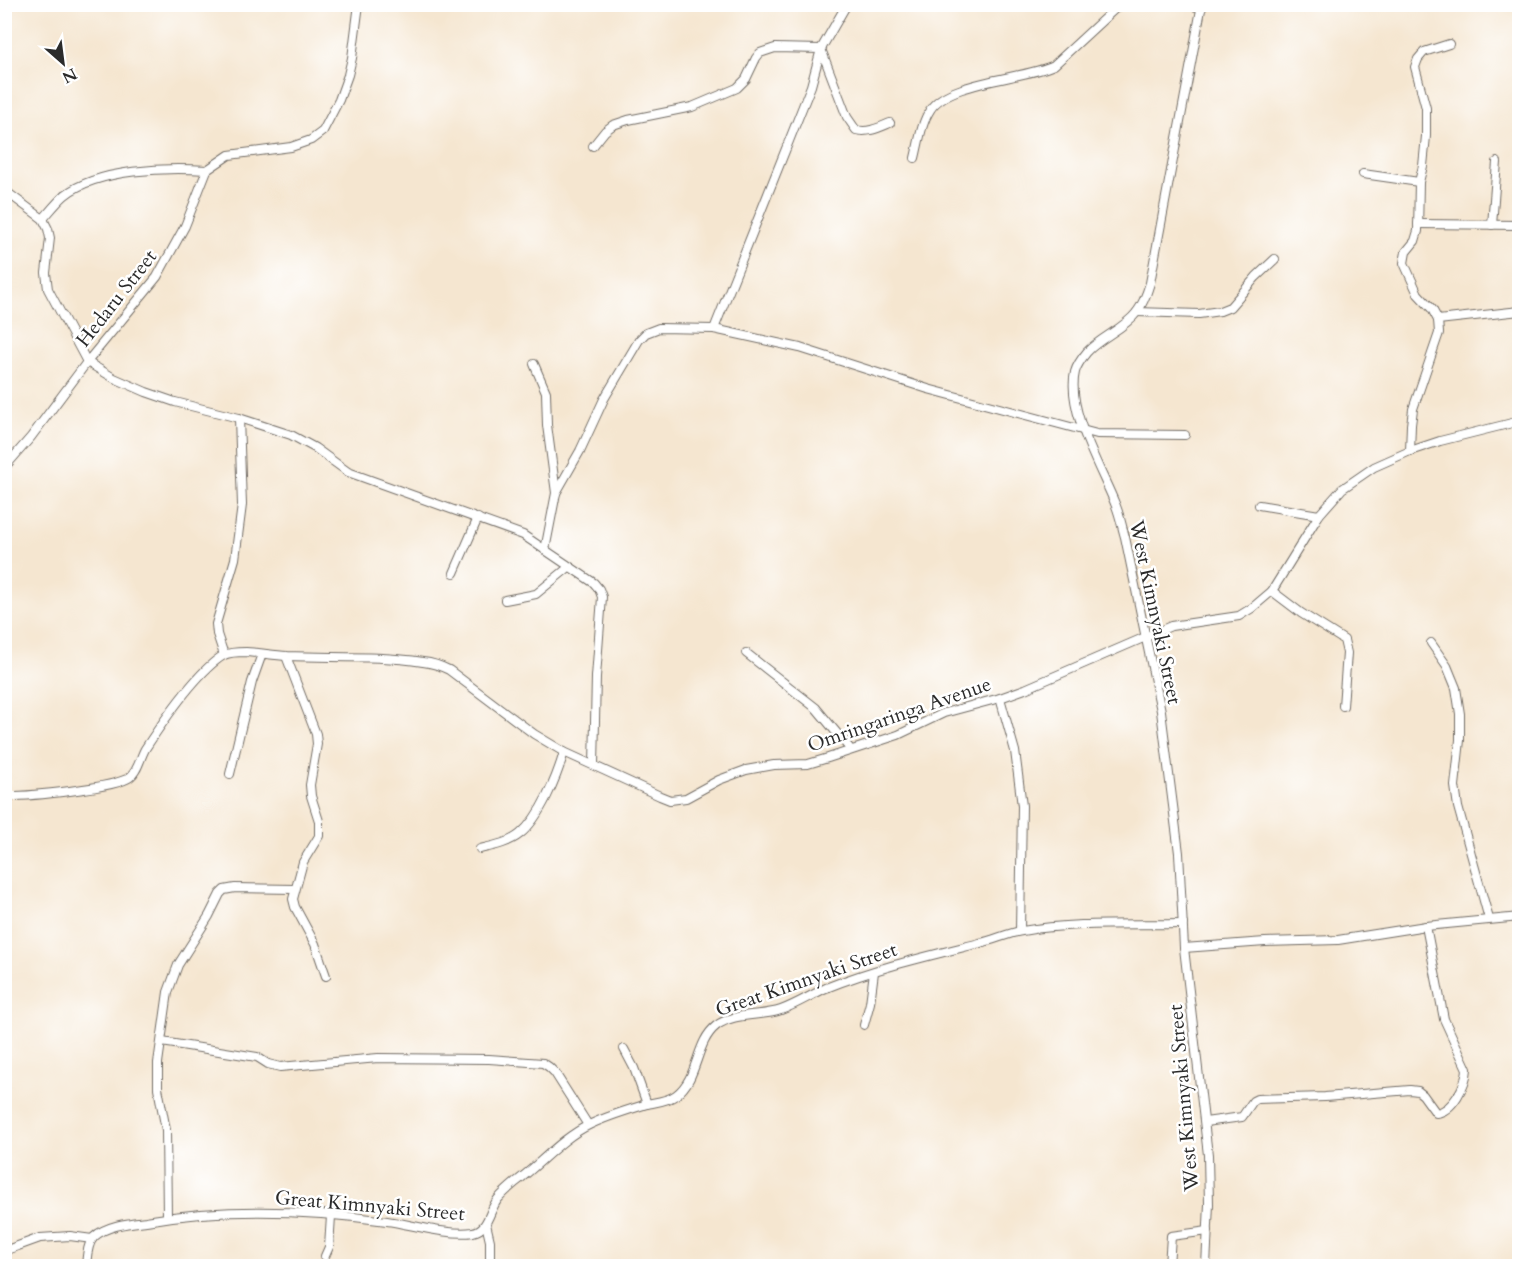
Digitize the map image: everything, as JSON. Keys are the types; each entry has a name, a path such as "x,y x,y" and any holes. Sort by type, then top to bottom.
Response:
{"street":[{"path":"43,219 66,195 93,181 158,169 207,170 229,155 291,147 311,140 323,131 339,100 348,75 359,4"},
{"path":"714,329 811,86 821,49 846,4"},
{"path":"915,158 925,120 931,107 939,100 993,80 1043,70 1054,65 1120,4"},
{"path":"1184,4 1202,6"},
{"name":"West Kimnyaki Street","path":"1202,6 1154,270 1137,312 1090,350 1080,361 1076,371 1076,398 1083,430 1117,509 1161,711 1179,853 1184,948 1208,1155 1206,1266"},
{"path":"1410,452 1413,409 1439,333 1438,320 1432,309 1418,294 1404,262 1406,252 1417,236 1419,182 1424,154 1426,108 1416,63 1424,52 1449,44"},
{"path":"593,146 613,125 692,107 730,92 743,83 756,58 766,50 774,48 821,49"},
{"path":"821,49 837,93 854,129 866,132 890,123"},
{"path":"1492,225 1497,162"},
{"name":"Hedaru Street","path":"4,468 157,277 185,226 207,170"},
{"path":"1363,174 1419,182"},
{"path":"4,190 43,219 50,238 46,273 48,289 87,362 114,378 156,395 291,435 315,448 348,472 524,535 594,583 602,597 596,677 594,765"},
{"path":"1418,224 1520,225"},
{"path":"1137,312 1198,314 1220,311 1230,307 1275,259"},
{"path":"1438,320 1520,311"},
{"path":"545,550 556,493 626,359 646,333 659,328 714,329 800,348 928,389 1107,436 1185,435"},
{"path":"534,364 546,392 547,425 556,493"},
{"path":"4,796 94,787 127,779 133,774 144,751 186,693 224,655 216,624 235,559 242,505 239,418"},
{"name":"Omringaringa Avenue","path":"224,655 239,652 388,659 437,665 449,670 534,734 564,752 670,800 686,798 719,780 746,770 774,765 808,764 898,735 944,713 1000,698 1185,622 1239,616 1272,591 1319,515 1331,500 1349,484 1374,467 1410,452 1440,441 1520,421"},
{"path":"1259,505 1319,515"},
{"path":"454,573 478,518"},
{"path":"505,600 536,594 569,567"},
{"path":"1272,591 1301,613 1344,640 1347,653 1343,706"},
{"path":"1431,643 1447,666 1456,688 1460,714 1460,740 1455,786 1458,807 1489,919"},
{"path":"746,653 813,705 851,750"},
{"path":"230,774 252,682 262,654"},
{"path":"286,656 316,734 310,785 320,830 316,843 303,862 295,889 294,903 315,944 326,976"},
{"path":"1000,698 1015,750 1022,806 1020,931"},
{"path":"480,849 509,841 526,827 551,789 564,752"},
{"path":"167,1217 166,1130 158,1076 168,992 178,965 224,890 235,888 295,889"},
{"path":"1184,948 1338,940 1426,926 1520,917"},
{"name":"Great Kimnyaki Street","path":"92,1239 102,1231 122,1225 167,1217 258,1211 332,1216 468,1232 477,1230 486,1224 492,1209 508,1189 573,1135 588,1125 674,1097 680,1092 695,1066 706,1037 724,1021 779,1011 827,988 874,972 930,954 986,942 1020,931 1061,927 1183,924"},
{"path":"1205,1122 1242,1117 1257,1099 1325,1097 1399,1090 1418,1091 1427,1099 1436,1113 1447,1108 1462,1087 1467,1069 1444,1019 1426,926"},
{"path":"864,1025 870,1003 874,972"},
{"path":"162,1042 257,1057 268,1064 280,1067 355,1059 402,1058 489,1059 543,1063 555,1073 588,1125"},
{"path":"624,1050 638,1077 647,1104"},
{"path":"325,1256 330,1243 332,1216"},
{"path":"486,1224 490,1241 490,1266"},
{"path":"1170,1266 1171,1236 1208,1231"},
{"path":"4,1251 40,1238 70,1236 92,1239 86,1266"}]}
